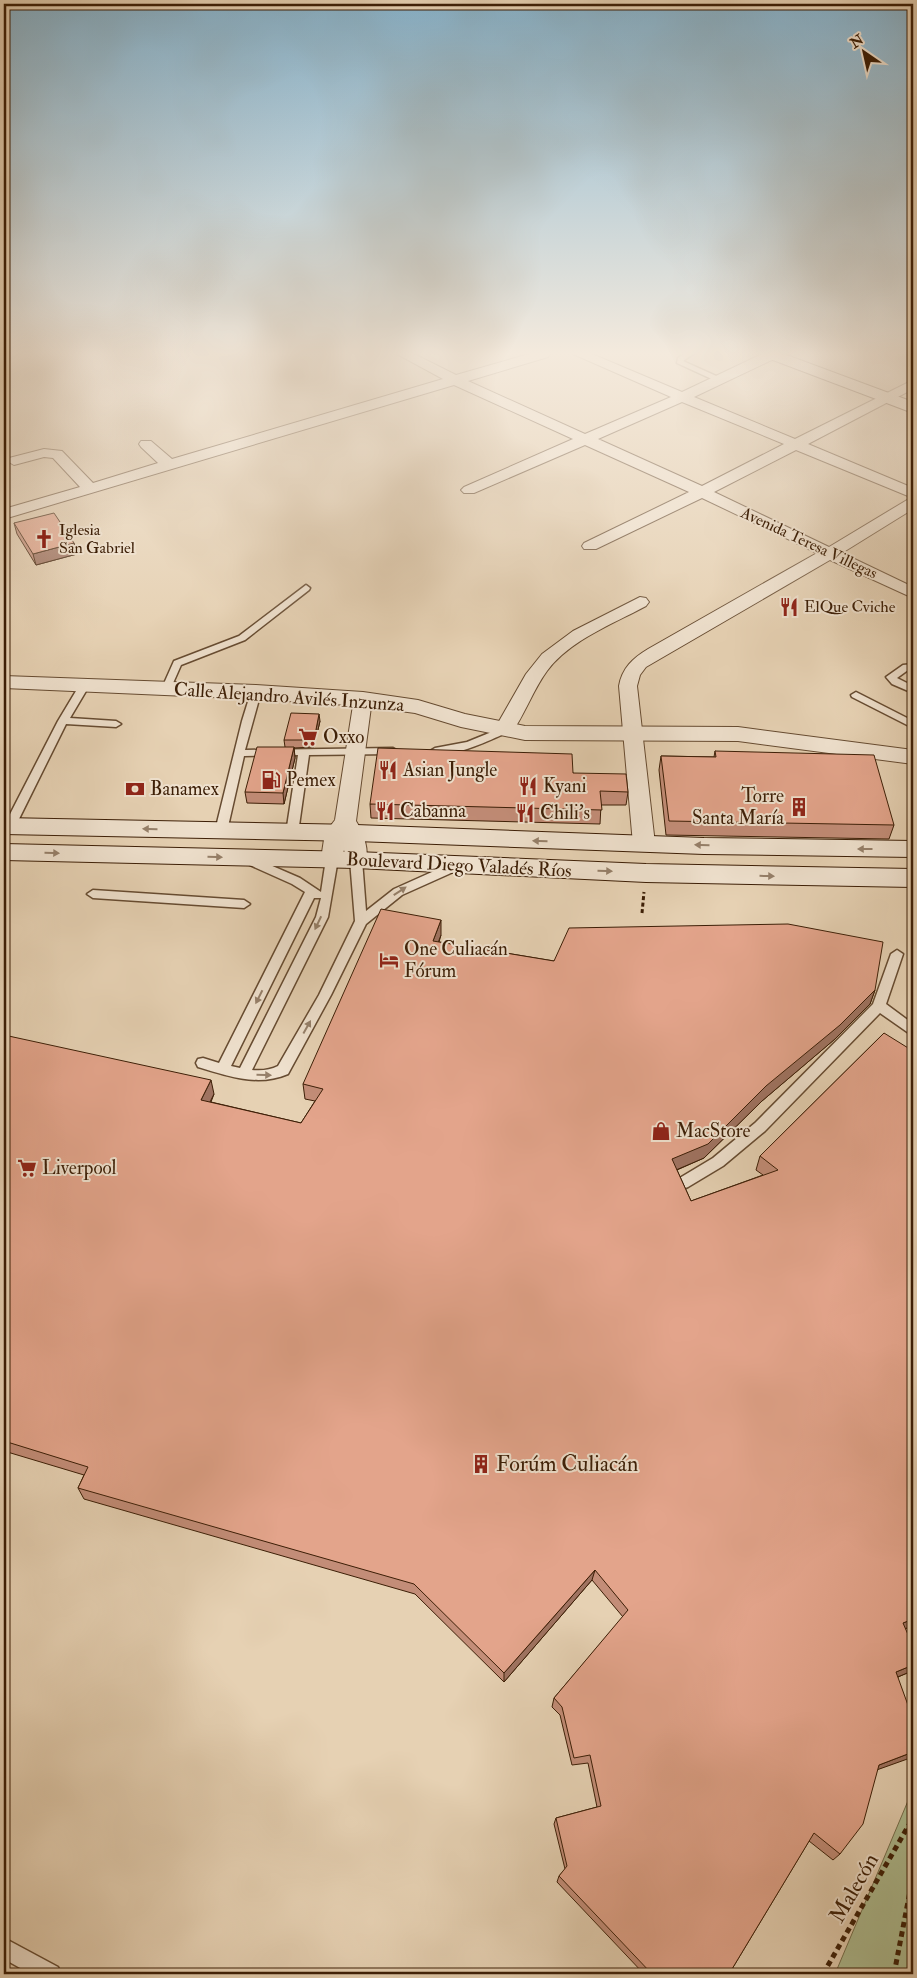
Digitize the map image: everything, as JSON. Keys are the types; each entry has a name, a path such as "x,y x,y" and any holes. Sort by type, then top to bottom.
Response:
{"main road":[{"name":"Calle Alejandro Avilés Inzunza","path":"4,682 256,692 363,699 418,707 504,730 544,733 611,732 745,721 800,727 913,744"},
{"name":"Calle Alejandro Avilés Inzunza","path":"633,730 744,734 913,757"},
{"path":"913,761 913,770"},
{"name":"Boulevard Diego Valadés Ríos","path":"7,826 292,832 345,829 644,844 828,849 913,849"},
{"name":"Boulevard Diego Valadés Ríos","path":"4,852 344,859 646,873 913,878"}],"street":[{"path":"149,446 168,464"},
{"path":"4,514 228,446"},
{"path":"468,490 567,446"},
{"name":"Avenida Teresa Villegas","path":"599,446 702,492 913,593"},
{"path":"590,546 792,446"},
{"path":"806,446 913,493"},
{"path":"14,461 44,453 57,454 90,488"},
{"path":"644,844 629,676 639,662 830,553 913,502"},
{"path":"504,730 538,671 549,657 567,644 640,602"},
{"path":"344,859 345,829 363,699"}],"lane":[{"path":"167,688 172,670 177,664 242,638 306,588"},
{"path":"913,668 906,667 891,676 895,682 913,690"},
{"path":"7,826 63,721 84,686"},
{"path":"221,831 256,692"},
{"path":"856,695 913,725"},
{"path":"63,721 116,724"},
{"path":"422,751 460,749 504,730"},
{"path":"240,753 304,754 404,751"},
{"path":"292,832 304,754"},
{"path":"245,858 312,891 326,901"},
{"path":"244,1073 322,918 326,901 344,859"},
{"path":"344,859 361,921"},
{"path":"203,1062 244,1073 271,1075 283,1070 325,995 361,921 404,889 458,865"},
{"path":"223,1068 312,891"},
{"path":"93,894 194,899 244,904"},
{"path":"683,1183 718,1162 760,1127 879,1006 897,954"},
{"path":"272,971 292,975"},
{"path":"879,1006 913,1031"},
{"path":"4,1948 51,1974"}],"path":[{"name":"Malecón","path":"823,1974 913,1818"},
{"path":"907,1828 913,1834"},
{"path":"894,1974 913,1876"}],"green space":[{"path":"913,1789 913,1974 835,1974"}],"building":[{"path":"54,513 74,543 33,554 14,523"},
{"path":"291,713 319,714 314,740 284,740"},
{"name":"Pemex","path":"257,747 294,747 283,793 245,792"},
{"path":"378,748 572,754 573,773 626,774 628,792 600,791 602,810 370,804"},
{"path":"715,751 874,755 894,825 669,821 661,756 716,757"},
{"name":"Forúm Culiacán","path":"381,909 441,920 433,941 554,961 569,928 788,924 883,942 875,990 840,1025 766,1086 708,1144 672,1159 691,1201 778,1170 760,1156 884,1033 913,1051 913,1619 903,1623 913,1646 913,1665 896,1672 913,1719 913,1752 879,1765 863,1824 840,1854 814,1833 729,1974 652,1974 559,1876 567,1866 556,1818 601,1806 590,1755 574,1758 562,1707 554,1698 628,1610 595,1570 504,1673 414,1584 78,1488 88,1467 4,1441 4,1035 211,1080 201,1100 301,1123 323,1089 303,1084"}],"place":[{"name":"Iglesia San Gabriel","path":"44,539"},
{"name":"ElQue Cviche","path":"789,607"},
{"name":"Oxxo","path":"308,737"},
{"name":"Asian Jungle","path":"388,770"},
{"name":"Pemex","path":"271,780"},
{"name":"Kyani","path":"528,786"},
{"name":"Banamex","path":"135,789"},
{"name":"Torre Santa María","path":"799,807"},
{"name":"Cabanna","path":"385,811"},
{"name":"Chili's","path":"525,813"},
{"name":"One Culiacán Fórum","path":"389,960"},
{"name":"MacStore","path":"661,1131"},
{"name":"Liverpool","path":"27,1168"},
{"name":"Forúm Culiacán","path":"481,1464"}]}
